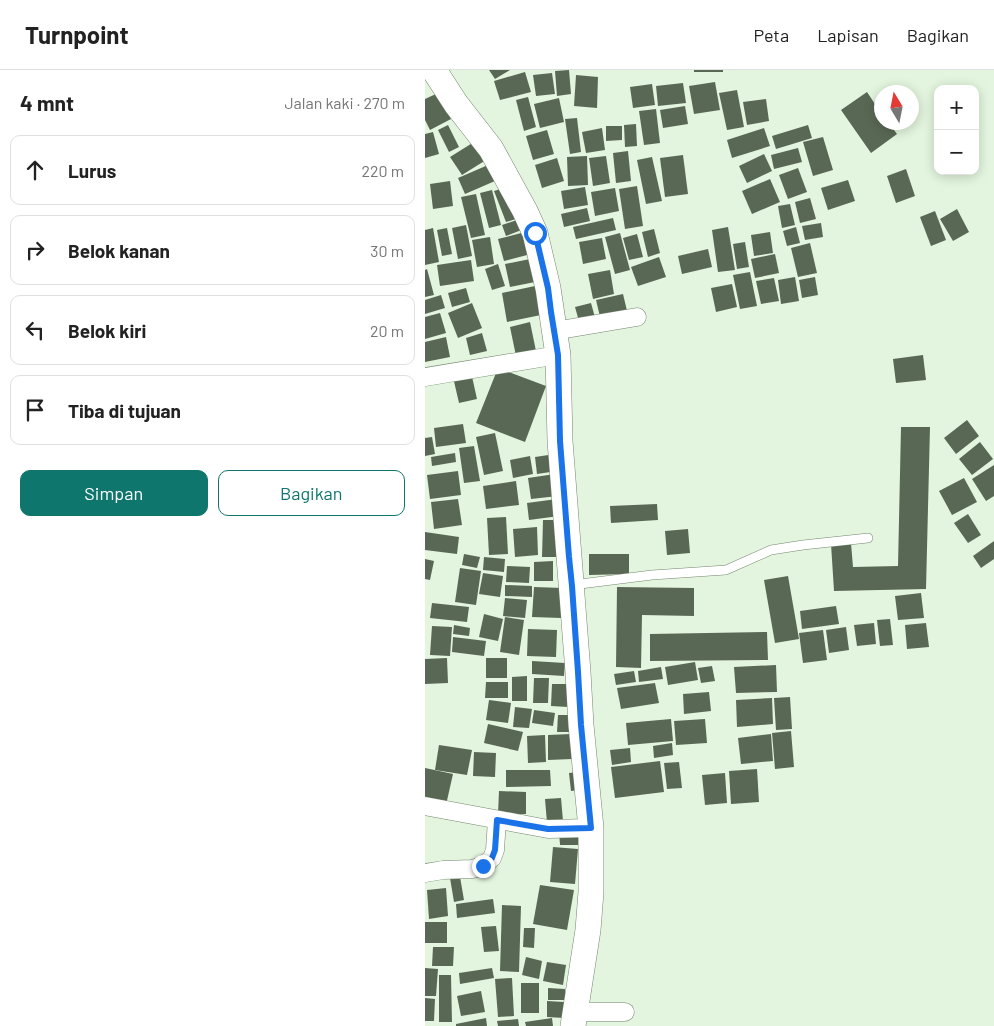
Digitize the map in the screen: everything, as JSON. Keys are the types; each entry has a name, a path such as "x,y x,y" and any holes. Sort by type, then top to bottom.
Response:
{"street":[{"path":"434,70 456,104 491,149 525,211 535,233 560,337 560,441 581,725 591,828 591,892 588,930 574,1019 625,1012"},
{"path":"425,377 560,337 637,317"},
{"path":"425,806 548,829 591,828"},
{"path":"425,873 472,869 483,866 492,858 495,850 497,820"}],"lane":[{"path":"572,586 652,575 726,570 771,550 867,538"}],"building":[{"path":"489,70 510,70 495,79"},
{"path":"569,70 571,94 557,96 555,71"},
{"path":"694,70 723,70 723,72 694,72"},
{"path":"525,72 531,92 500,100 494,81"},
{"path":"552,73 555,94 536,96 533,75"},
{"path":"576,75 598,77 597,108 574,106"},
{"path":"715,82 720,110 694,114 689,86"},
{"path":"683,83 686,103 658,106 656,86"},
{"path":"652,84 655,105 633,108 630,87"},
{"path":"737,90 744,127 727,130 719,93"},
{"path":"867,92 874,102 874,130 894,130 897,134 871,153 841,110"},
{"path":"438,93 451,119 430,130 425,120 425,99"},
{"path":"528,97 536,127 524,131 516,100"},
{"path":"559,98 564,122 540,128 534,104"},
{"path":"766,99 769,121 747,125 743,102"},
{"path":"685,106 688,124 663,128 660,110"},
{"path":"656,109 660,143 644,145 639,111"},
{"path":"577,118 581,152 570,154 565,119"},
{"path":"636,124 637,146 625,147 624,125"},
{"path":"448,125 459,147 449,152 438,130"},
{"path":"808,125 812,138 776,149 772,136"},
{"path":"606,126 622,126 622,140 606,141"},
{"path":"602,128 605,150 586,153 582,132"},
{"path":"764,128 770,146 732,158 727,140"},
{"path":"547,130 554,154 533,160 526,136"},
{"path":"433,132 439,154 425,158 425,134"},
{"path":"823,137 833,170 813,176 803,142"},
{"path":"474,142 486,160 462,175 450,157"},
{"path":"798,148 802,162 774,169 771,155"},
{"path":"628,151 631,181 616,183 613,153"},
{"path":"764,154 772,171 747,183 739,166"},
{"path":"683,155 688,194 665,197 660,158"},
{"path":"587,156 588,185 568,186 567,157"},
{"path":"606,156 610,183 593,186 589,158"},
{"path":"652,157 662,201 646,204 637,160"},
{"path":"557,158 564,181 542,188 535,165"},
{"path":"488,165 495,181 465,194 458,178"},
{"path":"798,168 807,192 788,199 779,175"},
{"path":"906,169 915,196 896,203 887,176"},
{"path":"770,179 780,202 752,214 742,191"},
{"path":"848,180 855,201 828,210 821,188"},
{"path":"450,181 453,206 433,209 430,184"},
{"path":"637,186 643,226 625,229 619,189"},
{"path":"507,187 519,218 506,222 494,191"},
{"path":"585,187 588,205 564,209 561,191"},
{"path":"615,188 619,211 595,216 591,192"},
{"path":"492,190 501,225 489,228 480,193"},
{"path":"476,194 485,235 471,238 461,197"},
{"path":"810,198 816,219 800,223 795,202"},
{"path":"790,204 795,225 782,228 778,206"},
{"path":"587,208 590,221 564,227 561,214"},
{"path":"957,209 969,232 953,241 940,219"},
{"path":"935,211 946,240 931,246 920,217"},
{"path":"613,218 616,230 576,239 573,227"},
{"path":"520,219 524,229 506,236 502,225"},
{"path":"821,223 823,237 805,240 802,226"},
{"path":"466,225 472,256 458,259 452,228"},
{"path":"728,227 735,270 718,272 712,230"},
{"path":"796,227 800,243 787,246 783,231"},
{"path":"433,228 439,262 425,265 425,230"},
{"path":"447,228 452,254 442,256 437,230"},
{"path":"654,229 660,253 648,257 642,232"},
{"path":"525,232 531,254 504,261 498,239"},
{"path":"770,232 773,253 754,256 751,235"},
{"path":"620,233 630,270 615,274 605,237"},
{"path":"637,234 643,257 629,260 623,238"},
{"path":"490,237 494,264 477,267 472,240"},
{"path":"602,238 606,259 583,264 579,242"},
{"path":"745,242 749,267 737,269 733,244"},
{"path":"810,243 817,273 798,277 791,248"},
{"path":"708,249 712,267 682,274 678,256"},
{"path":"775,254 779,273 755,278 751,259"},
{"path":"659,257 666,277 638,286 631,267"},
{"path":"535,258 540,281 510,287 505,264"},
{"path":"471,260 474,281 440,286 437,265"},
{"path":"498,264 505,286 492,290 485,269"},
{"path":"427,269 434,295 425,297 425,270"},
{"path":"610,270 614,294 593,299 588,274"},
{"path":"750,272 757,306 740,309 733,275"},
{"path":"795,277 799,301 781,304 778,280"},
{"path":"815,277 818,295 802,298 799,280"},
{"path":"774,278 779,301 761,304 756,281"},
{"path":"732,284 737,307 716,312 711,288"},
{"path":"535,286 541,315 507,322 502,293"},
{"path":"466,288 470,302 452,307 448,293"},
{"path":"623,294 628,315 601,321 596,300"},
{"path":"441,295 445,308 425,314 425,300"},
{"path":"472,303 482,328 458,338 448,313"},
{"path":"591,303 596,321 580,325 575,307"},
{"path":"440,313 446,333 425,339 425,317"},
{"path":"530,322 536,351 516,356 510,327"},
{"path":"482,333 487,351 470,355 466,338"},
{"path":"446,337 450,357 425,362 425,342"},
{"path":"923,355 926,380 896,383 893,359"},
{"path":"498,368 546,386 525,442 476,423"},
{"path":"471,372 477,399 459,403 453,377"},
{"path":"967,420 979,436 956,454 944,438"},
{"path":"463,424 466,443 436,447 434,428"},
{"path":"901,427 930,427 926,589 834,591 831,544 851,543 853,567 898,566"},
{"path":"495,433 503,471 484,475 476,437"},
{"path":"432,437 435,454 425,456 425,438"},
{"path":"980,442 993,459 972,475 959,459"},
{"path":"474,446 480,481 464,483 459,448"},
{"path":"455,453 456,462 432,466 431,457"},
{"path":"555,454 557,471 537,474 535,457"},
{"path":"530,456 533,474 513,478 510,460"},
{"path":"994,465 994,496 986,501 972,479"},
{"path":"458,471 461,495 430,499 427,475"},
{"path":"555,474 558,496 531,499 528,478"},
{"path":"964,478 977,502 952,515 939,491"},
{"path":"516,481 519,505 486,509 483,486"},
{"path":"458,499 462,525 434,529 431,502"},
{"path":"557,499 559,516 529,520 527,503"},
{"path":"657,504 658,520 611,523 610,506"},
{"path":"968,514 981,535 968,543 954,523"},
{"path":"506,517 508,554 489,555 487,518"},
{"path":"543,520 560,520 559,557 542,557"},
{"path":"537,527 538,555 515,557 513,529"},
{"path":"688,529 690,553 667,555 665,531"},
{"path":"425,532 459,537 457,554 425,550"},
{"path":"994,541 994,559 981,568 973,556"},
{"path":"464,554 480,557 477,568 462,565"},
{"path":"589,554 629,554 629,574 589,575"},
{"path":"484,557 505,559 504,572 483,570"},
{"path":"425,559 434,561 430,580 425,579"},
{"path":"553,561 553,581 534,581 534,562"},
{"path":"507,566 530,567 529,583 506,582"},
{"path":"460,568 481,571 476,605 455,602"},
{"path":"483,573 503,576 500,597 479,594"},
{"path":"788,576 799,639 775,643 764,580"},
{"path":"505,585 532,586 532,597 505,596"},
{"path":"534,587 563,588 561,618 532,617"},
{"path":"617,587 694,588 694,616 642,615 641,668 616,667"},
{"path":"921,593 924,618 898,620 895,596"},
{"path":"505,598 527,600 525,618 503,616"},
{"path":"432,603 469,607 467,622 430,618"},
{"path":"836,606 839,624 802,629 800,611"},
{"path":"484,614 503,619 498,641 479,637"},
{"path":"505,617 524,620 519,655 500,652"},
{"path":"890,619 893,645 880,646 877,620"},
{"path":"874,623 876,644 857,646 854,625"},
{"path":"926,623 929,647 907,649 905,625"},
{"path":"454,625 470,628 469,636 453,634"},
{"path":"432,626 452,627 450,656 430,655"},
{"path":"846,627 849,650 829,653 826,630"},
{"path":"528,629 557,630 556,657 527,656"},
{"path":"823,630 827,660 803,663 799,633"},
{"path":"767,632 768,660 650,661 650,634"},
{"path":"453,637 486,641 484,656 452,652"},
{"path":"447,658 448,683 425,684 425,659"},
{"path":"486,658 507,658 507,678 486,678"},
{"path":"532,661 565,663 564,676 532,674"},
{"path":"695,662 698,680 668,685 665,667"},
{"path":"776,665 777,692 736,693 734,667"},
{"path":"712,666 715,681 701,683 698,668"},
{"path":"661,667 663,679 639,682 638,671"},
{"path":"634,671 636,682 616,685 614,674"},
{"path":"527,676 527,701 512,701 512,677"},
{"path":"534,678 549,678 548,703 533,703"},
{"path":"486,682 508,682 508,698 485,698"},
{"path":"655,683 659,703 621,709 617,688"},
{"path":"552,684 569,684 568,707 551,706"},
{"path":"709,692 711,711 684,714 683,694"},
{"path":"790,697 792,729 776,730 774,698"},
{"path":"772,698 773,724 737,727 736,700"},
{"path":"489,700 511,703 508,723 486,720"},
{"path":"515,707 532,709 529,728 513,727"},
{"path":"534,710 555,713 553,726 532,723"},
{"path":"558,715 570,715 569,732 557,732"},
{"path":"671,719 673,741 628,745 626,723"},
{"path":"705,719 707,743 676,745 674,721"},
{"path":"488,724 523,732 518,751 484,743"},
{"path":"791,731 794,767 775,769 772,733"},
{"path":"571,734 572,759 548,760 548,735"},
{"path":"771,734 773,761 741,764 738,738"},
{"path":"545,735 546,762 528,763 527,736"},
{"path":"672,743 673,755 654,758 653,746"},
{"path":"439,745 472,750 467,775 435,770"},
{"path":"630,748 631,762 612,765 610,750"},
{"path":"474,752 496,753 495,777 473,776"},
{"path":"660,761 664,792 615,798 611,767"},
{"path":"679,762 682,788 667,789 664,763"},
{"path":"425,768 453,774 446,805 425,800"},
{"path":"757,769 759,802 731,804 729,771"},
{"path":"506,770 550,770 551,786 506,787"},
{"path":"578,772 579,790 571,791 569,773"},
{"path":"725,773 727,803 705,805 702,775"},
{"path":"499,791 526,792 526,814 498,814"},
{"path":"561,798 563,821 547,823 545,799"},
{"path":"559,831 579,831 579,845 560,845"},
{"path":"553,847 578,849 575,884 550,882"},
{"path":"459,871 464,900 454,902 449,872"},
{"path":"540,885 574,890 567,930 533,924"},
{"path":"446,888 448,916 429,919 427,890"},
{"path":"493,899 495,913 457,918 456,904"},
{"path":"502,905 521,906 519,972 500,971"},
{"path":"425,922 447,922 447,943 425,943"},
{"path":"496,926 499,951 484,952 481,927"},
{"path":"524,928 535,928 534,948 523,947"},
{"path":"433,947 454,947 453,966 432,966"},
{"path":"526,957 542,961 539,979 522,975"},
{"path":"547,962 566,965 563,985 543,981"},
{"path":"425,968 438,969 436,996 425,996"},
{"path":"492,968 494,978 460,984 459,973"},
{"path":"439,975 451,975 452,1022 439,1022"},
{"path":"512,978 514,1016 498,1017 495,979"},
{"path":"521,983 539,983 539,1013 521,1013"},
{"path":"548,988 565,989 565,1000 548,1000"},
{"path":"481,991 485,1012 461,1016 457,996"},
{"path":"425,998 435,999 434,1021 425,1021"},
{"path":"547,1001 564,1002 564,1018 547,1017"},
{"path":"486,1018 487,1026 456,1026 456,1024"},
{"path":"552,1018 553,1026 526,1026 525,1022"},
{"path":"518,1019 519,1026 498,1026 497,1021"}],"route":[{"path":"483,866 492,858 495,850 497,820 548,829 591,828 581,725 560,441 558,355 548,288 535,233"}]}
